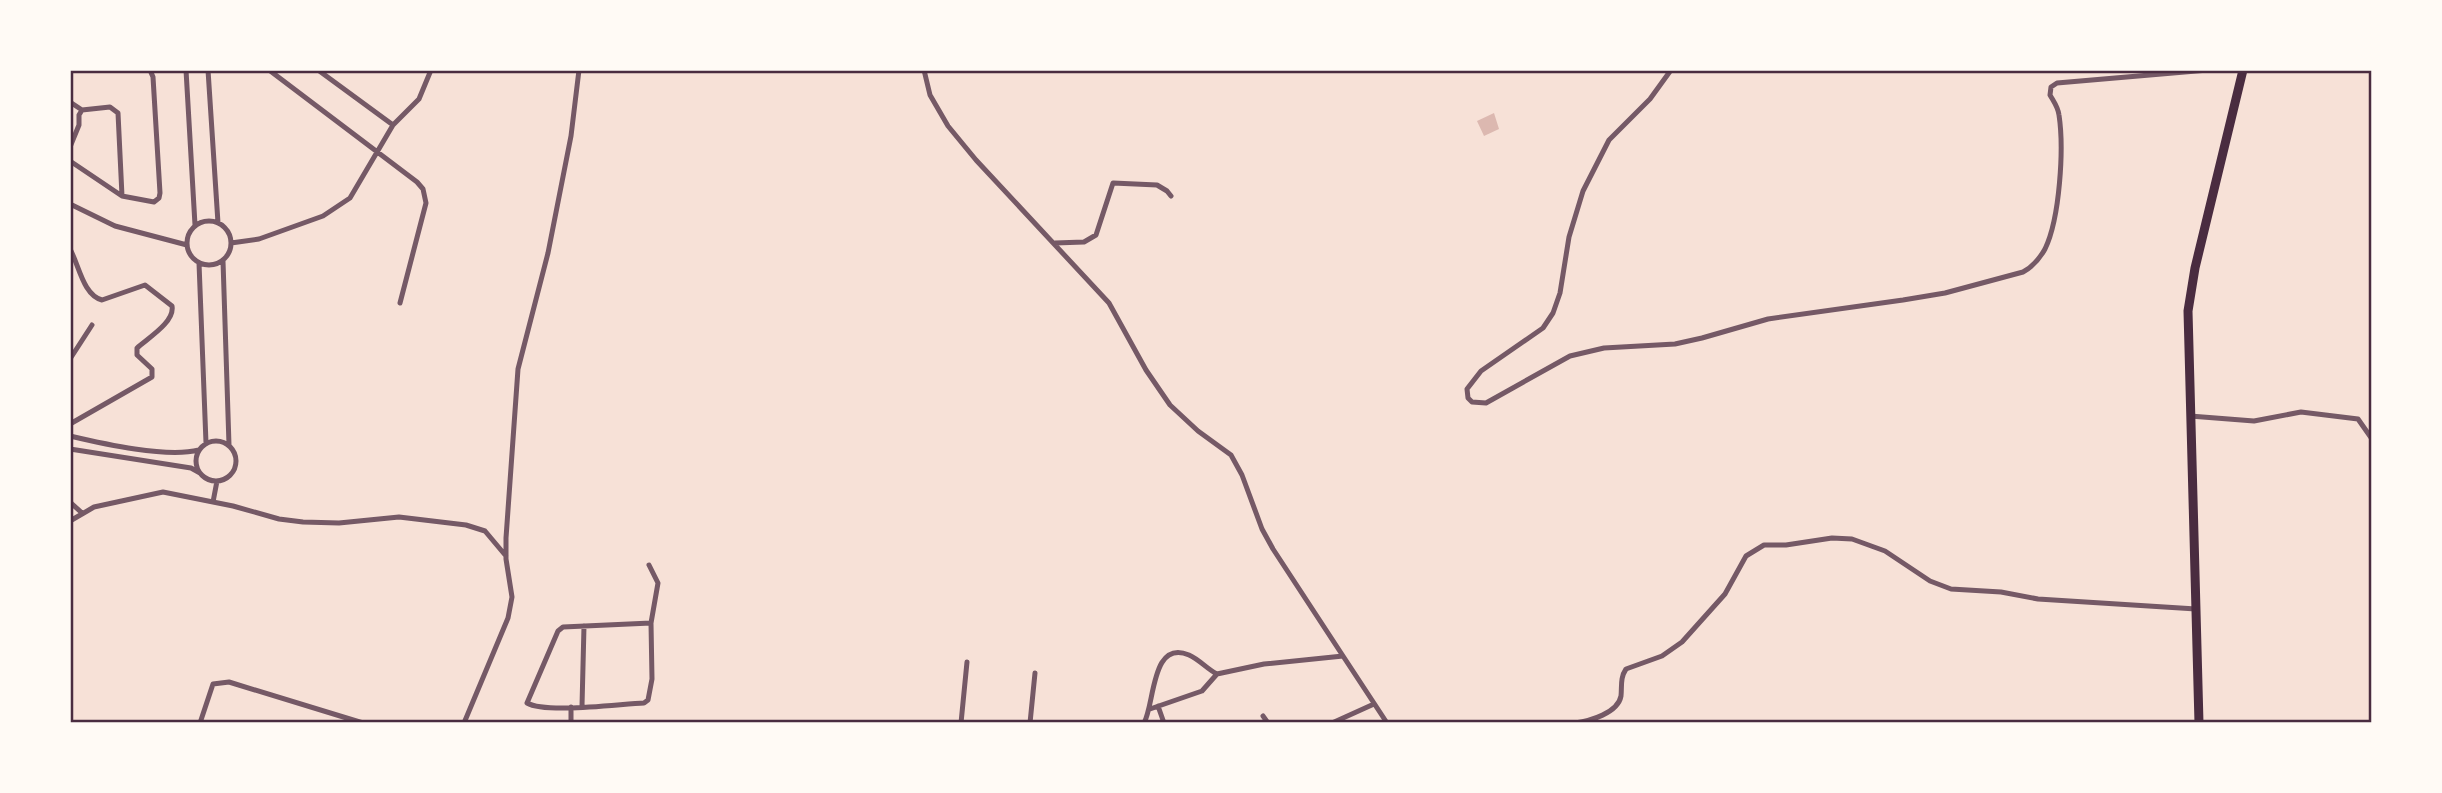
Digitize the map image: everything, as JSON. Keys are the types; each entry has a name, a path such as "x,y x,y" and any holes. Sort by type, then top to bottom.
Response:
{"highway":[{"path":"2199,723 2189,296 2243,70"}],"street":[{"path":"70,161 122,196 154,202 160,196 153,77 149,70"},
{"path":"186,70 195,225"},
{"path":"208,70 218,223"},
{"path":"269,70 421,185 426,198 400,303"},
{"path":"318,70 393,125"},
{"path":"231,243 259,239 323,216 354,194 393,125 419,99 431,70"},
{"path":"464,723 508,618 512,597 506,556 518,369 548,253 573,122 579,70"},
{"path":"924,70 930,95 948,126 976,160 1109,303 1146,370 1170,405 1231,456 1242,475 1262,529 1273,549 1387,723"},
{"path":"1671,70 1650,99 1609,140 1583,191 1569,237 1560,293 1553,313 1542,328 1481,371 1467,389 1468,398 1472,402 1486,403 1548,368 1586,351 1675,344 1760,320 1935,295 2023,272 2032,267 2045,249 2054,215 2059,180 2059,122 2056,104 2050,95 2051,87 2057,83 2208,70"},
{"path":"70,102 82,110 110,107 117,113 122,196"},
{"path":"70,148 82,110"},
{"path":"1054,243 1084,242 1096,235 1112,183 1157,185 1171,196"},
{"path":"70,204 115,226 187,246"},
{"path":"204,221 218,223 226,229 231,243 229,253 223,261 214,265 199,263 191,256 187,246 188,234 195,225 204,221"},
{"path":"70,249 87,288 97,299 102,300 145,285 173,310 170,318 137,348 137,355 152,369 152,377 70,424"},
{"path":"223,261 229,445"},
{"path":"199,263 206,443"},
{"path":"70,359 92,325"},
{"path":"2190,416 2254,421 2301,412 2358,419 2372,439"},
{"path":"70,436 103,444 184,453 199,450"},
{"path":"70,449 191,468 208,479 217,481 230,475 235,467 235,453 229,445 215,440 206,443 199,450 196,464 200,473"},
{"path":"213,502 217,481"},
{"path":"70,521 94,508 159,493 303,522 339,523 398,517 466,525 485,531 506,556"},
{"path":"70,499 82,513"},
{"path":"1575,723 1614,709 1620,698 1622,677 1626,669 1662,656 1682,642 1724,594 1746,556 1764,545 1786,545 1832,538 1852,539 1885,551 1930,581 1951,589 2001,592 2038,599 2196,609"},
{"path":"649,565 658,583 651,623 652,679 648,700 644,703 571,708 534,707 527,704 558,631 566,626 651,623"},
{"path":"582,706 584,626"},
{"path":"1144,723 1150,709 1160,664 1167,656 1185,654 1217,674"},
{"path":"1150,709 1202,691 1217,674 1264,664 1343,656"},
{"path":"961,723 967,662"},
{"path":"1030,723 1035,673"},
{"path":"200,723 213,684 220,682 229,682 363,723"},
{"path":"1332,723 1374,704"},
{"path":"1158,706 1164,723"},
{"path":"571,708 571,723"},
{"path":"1264,716 1268,723"}],"shaded area":[{"path":"1494,113 1499,129 1484,136 1477,121"}]}
